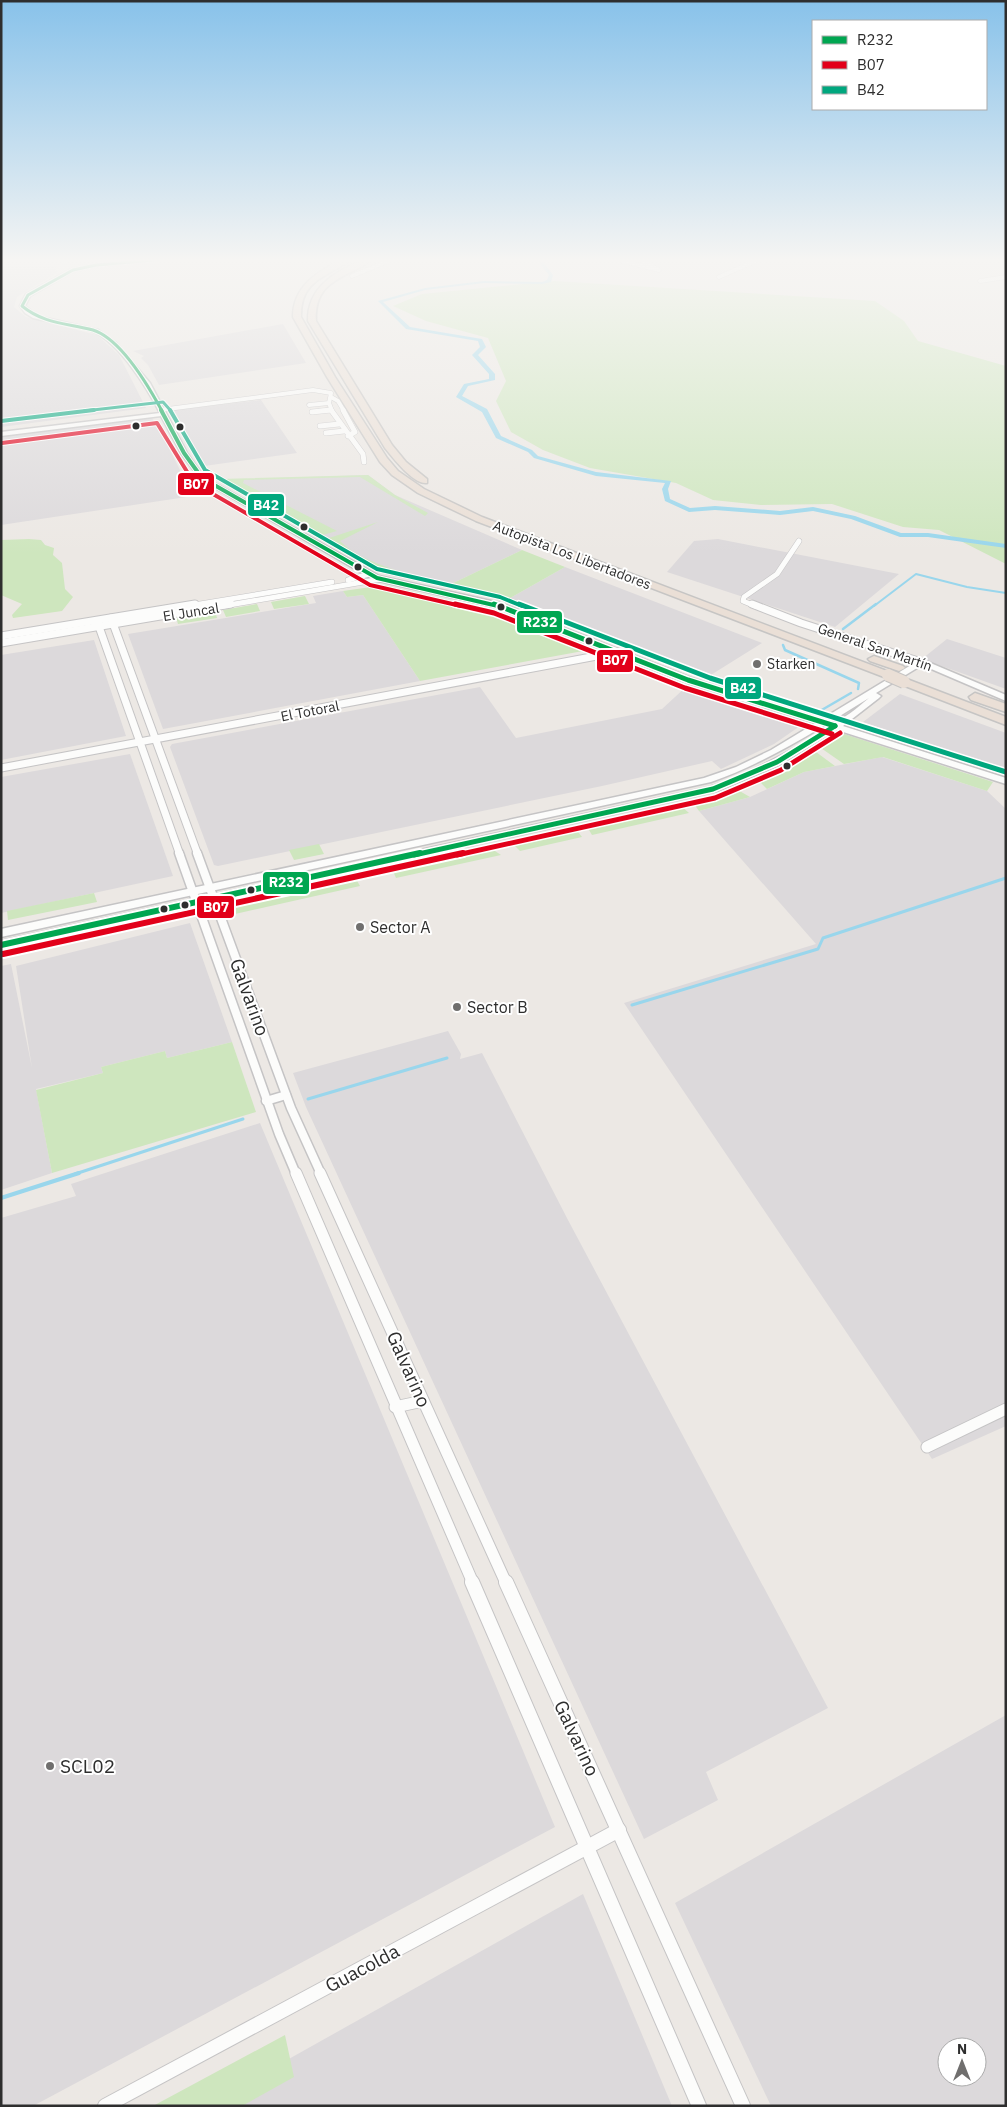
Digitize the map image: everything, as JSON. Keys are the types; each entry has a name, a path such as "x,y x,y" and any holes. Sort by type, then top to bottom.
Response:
{"highway":[{"name":"Autopista Los Libertadores","path":"320,357 373,448 403,479 429,496 467,514 886,681 904,682 1006,721"},
{"name":"Autopista Los Libertadores","path":"333,357 388,446 416,475 446,494 485,511 1006,708"}],"main road":[{"path":"301,874 730,772 762,759 886,681 922,662"},
{"name":"General San Martín","path":"922,662 1006,698"},
{"path":"1,945 194,897 651,804 743,779 777,764 836,726 869,703 886,681"},
{"path":"822,722 1006,781"},
{"path":"802,735 810,736 815,740"},
{"path":"643,794 645,800 651,804"},
{"path":"596,804 605,809 604,814"},
{"path":"1,933 194,897"}],"street":[{"path":"124,357 145,380 161,412 199,476 369,574 380,579 497,605 707,686 822,722"},
{"path":"1,434 313,390 326,391 338,402 355,432 348,436"},
{"path":"331,397 329,403 331,410 344,431 363,454 364,462"},
{"path":"309,405 329,403"},
{"path":"312,412 331,410"},
{"path":"1,430 161,412"},
{"path":"320,426 339,424"},
{"path":"326,433 344,431"},
{"name":"General San Martín","path":"799,540 785,567 774,579 743,600 801,623 922,662"},
{"name":"El Juncal","path":"112,622 358,578 369,574"},
{"name":"El Juncal","path":"1,636 112,622 380,579"},
{"name":"Galvarino","path":"112,622 286,1095 743,2106"},
{"name":"El Juncal","path":"1,643 98,624"},
{"name":"Galvarino","path":"98,624 266,1101 395,1407 588,1846 699,2106"},
{"name":"El Totoral","path":"1,768 618,652"},
{"path":"266,1101 286,1095"},
{"path":"395,1407 423,1401"},
{"path":"927,1447 1006,1409"},
{"name":"Guacolda","path":"105,2106 619,1830"}],"shaded area":[{"path":"1,357 120,357 146,408 1,427"},
{"path":"303,357 306,363 159,385 148,365 141,358"},
{"path":"261,400 297,453 204,466 174,410"},
{"path":"152,418 165,440 193,496 1,525 1,437"},
{"path":"368,475 395,495 522,550 445,587 387,575 376,571 218,480"},
{"path":"718,539 899,574 835,627 667,572 694,541"},
{"path":"565,567 762,643 706,678 592,637 548,619 547,615 535,614 505,601"},
{"path":"343,591 347,597 363,595 420,681 163,729 128,634 316,603 313,596"},
{"path":"947,639 1006,658 1006,689 922,659"},
{"path":"94,640 126,736 1,760 1,655"},
{"path":"688,685 802,721 803,724 774,744 721,769 712,761 602,786 218,866 214,865 170,747 172,744 480,687 516,738 662,709"},
{"path":"900,694 1006,733 1006,771 863,722"},
{"path":"130,754 173,876 1,913 1,777"},
{"path":"882,757 987,791 1006,809 1006,1426 932,1459 624,1003 816,944 699,811 750,797 804,772"},
{"path":"190,923 232,1042 167,1058 165,1051 101,1067 103,1073 36,1089 52,1173 1,1190 1,966 11,964 32,1068 16,966"},
{"path":"448,1031 461,1054 460,1059 482,1053 568,1220 828,1708 706,1772 718,1800 644,1839 306,1107 293,1073"},
{"path":"260,1123 555,1827 33,2106 1,2106 1,1218 76,1196 71,1184"},
{"path":"1006,1715 1006,2106 771,2106 675,1903"},
{"path":"583,1894 672,2106 205,2106"}],"green space":[{"path":"496,357 975,357 1006,366 1006,564 939,530 903,527 832,504 761,505 713,500 676,483 590,468 543,450 511,432 496,401 506,381"},
{"path":"368,475 395,495 428,513 425,516 360,477 244,480 243,483 337,531 319,536 220,479"},
{"path":"378,522 340,541 362,557 376,563 448,584 443,585 376,570 327,542 329,538"},
{"path":"1,540 41,540 45,545 54,548 53,555 62,563 65,589 73,597 62,611 13,618 12,615 22,604 1,595"},
{"path":"522,550 565,567 505,601 445,587"},
{"path":"385,585 498,612 594,649 420,681 363,595 347,597 343,591"},
{"path":"305,596 309,604 274,609 271,602"},
{"path":"257,604 260,611 226,617 223,610"},
{"path":"215,611 217,618 178,624 176,617"},
{"path":"838,733 993,782 987,791 883,757 844,764 818,746"},
{"path":"812,749 835,766 804,772 767,789 760,782"},
{"path":"736,789 750,797 699,811 692,801"},
{"path":"681,806 689,813 592,835 586,825"},
{"path":"575,828 582,837 520,851 512,843"},
{"path":"319,844 324,854 294,860 289,850"},
{"path":"489,847 501,855 396,878 392,869"},
{"path":"355,877 360,886 235,914 232,904"},
{"path":"94,893 97,902 8,920 7,911"},
{"path":"232,1042 256,1112 52,1173 36,1090 103,1073 101,1067 165,1051 167,1058"},
{"path":"285,2035 294,2077 242,2106 153,2106"}],"waterway":[{"path":"477,357 492,374 492,380 466,385 459,397 485,411 498,437 530,451 536,457 596,474 669,482 665,489 667,500 689,510 715,508 780,513 813,509 853,517 900,535 928,535 1006,546"},
{"path":"874,606 916,574 967,587 1006,593"},
{"path":"843,629 876,604"},
{"path":"783,645 785,650 859,683 858,689"},
{"path":"820,711 851,693"},
{"path":"855,723 929,748"},
{"path":"942,752 1006,773"},
{"path":"632,1005 818,949 823,938 1006,878"},
{"path":"308,1099 447,1058"},
{"path":"75,1174 243,1119"},
{"path":"1,1198 79,1173"}],"transit line":[{"name":"R232","path":"125,357 147,383 184,453 202,478 377,578 497,605 688,680 835,726"},
{"name":"B42","path":"1,421 163,402 168,406 205,470 377,569 500,597 710,678 1006,772"},
{"name":"B07","path":"2,443 157,423 194,483 370,585 494,613 685,688 832,734"},
{"name":"R232","path":"1,945 713,789 777,762 835,726"},
{"name":"B07","path":"3,954 715,798 781,770 840,733"}],"place":[{"name":"Starken","path":"757,664"},
{"name":"Sector A","path":"360,927"},
{"name":"Sector B","path":"457,1007"},
{"name":"SCL02","path":"50,1766"}]}
